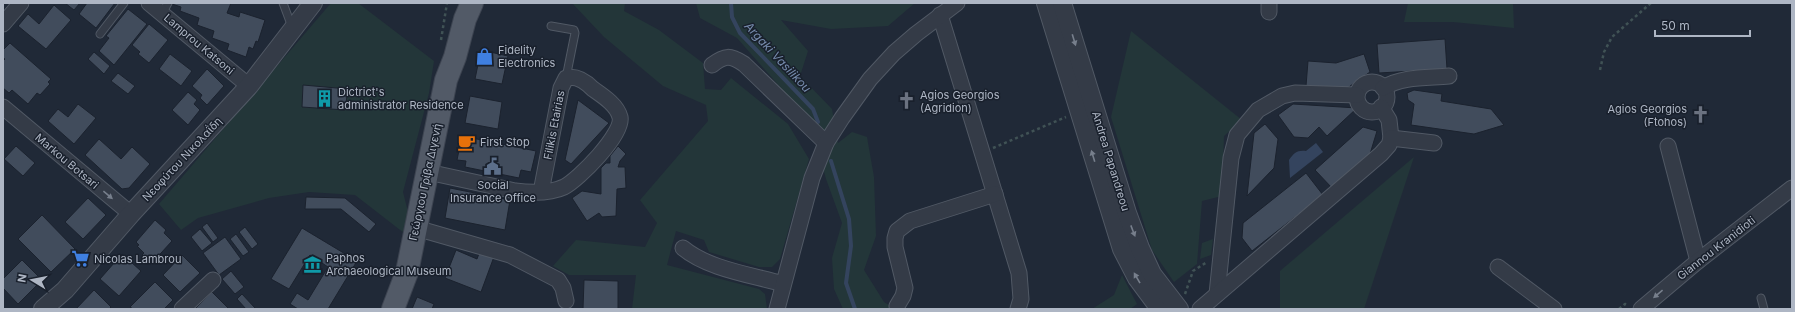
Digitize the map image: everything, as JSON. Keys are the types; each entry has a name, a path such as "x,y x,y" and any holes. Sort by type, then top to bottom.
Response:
{"main road":[{"name":"Γεώργιου Γρίβα Διγενή","path":"447,76 446,55 460,3"},
{"name":"Γεώργιου Γρίβα Διγενή","path":"393,309 407,272 447,76 455,57 465,19 472,3"}],"street":[{"path":"3,24 21,3"},
{"name":"Lamprou Katsoni","path":"149,3 165,8 249,86"},
{"name":"Νεοφύτου Νικολαΐδη","path":"43,309 64,290 131,214 249,86 314,3"},
{"path":"777,309 812,178 826,143 870,79 894,53 957,3"},
{"name":"Andrea Papandreou","path":"1046,3 1122,249 1137,278 1160,309"},
{"name":"Andrea Papandreou","path":"1062,3 1127,213 1140,248 1152,274 1181,304"},
{"path":"940,16 1019,273 1021,294 1018,309"},
{"path":"712,65 726,57 732,58 744,64 826,143"},
{"path":"1383,88 1396,82 1411,79 1449,76"},
{"name":"Filikis Etairias","path":"428,172 515,192 540,192 563,187 574,180 612,139 621,122 617,111 611,104 587,83 574,77 566,78 561,88 540,192"},
{"path":"1373,82 1383,88 1386,98 1381,108 1371,111 1364,109 1358,103 1357,95 1360,88 1366,83 1373,82"},
{"path":"1217,294 1234,143 1237,135 1258,110 1282,96 1295,93 1357,95"},
{"name":"Markou Botsari","path":"3,107 131,214"},
{"path":"1200,309 1381,154 1389,145 1391,138 1389,120 1381,108"},
{"path":"1391,138 1434,144"},
{"path":"1668,146 1698,261"},
{"name":"Giannou Kranidioti","path":"1640,309 1698,261 1792,188"},
{"path":"897,306 902,299 905,288 895,247 897,231 910,221 994,194"},
{"path":"416,228 510,256 558,280 563,288 566,301"},
{"path":"683,248 691,254 711,264 783,284"},
{"path":"1498,267 1554,309"},
{"path":"182,309 213,280"}],"lane":[{"path":"100,34 124,3"},
{"path":"283,3 293,30"},
{"path":"551,26 574,30 575,34 566,78"},
{"path":"1761,298 1764,309"}],"path":[{"path":"1600,70 1604,52 1612,37 1651,3"},
{"path":"982,153 1079,111"},
{"path":"1181,304 1193,271 1206,262 1221,260"}],"shaded area":[{"path":"331,3 358,3 434,61 429,93 403,192 408,212 404,233 355,195 309,192 269,198 198,218 181,230 159,204"},
{"path":"572,3 625,3 624,11 659,30 703,63 705,89 721,90 731,78 788,124 809,159 780,259 772,267 759,267 709,252 704,240 676,231 667,265 759,289 765,294 767,309 632,309 636,275 569,275 553,266 576,240 645,247 657,223 640,200 708,121 706,105 663,86 604,37"},
{"path":"696,3 915,3 888,26 831,29 781,20 808,51 800,76 832,109 838,143 852,132 867,137 874,177 876,236 864,270 884,302 895,309 843,309 834,289 832,258 842,223 826,179 811,122 737,38 700,18"},
{"path":"1408,3 1513,3 1514,28 1453,22 1404,22"},
{"path":"1131,31 1242,120 1224,136 1222,196 1202,201 1197,264 1174,282 1152,250 1111,117"},
{"path":"1414,157 1364,309 1280,309 1280,271"},
{"path":"1213,239 1211,255 1200,259 1202,243"},
{"path":"1122,275 1137,304 1130,309 1092,309 1114,295"}],"water":[{"path":"1316,143 1323,152 1290,178 1289,160 1294,154 1306,151"}],"building":[{"path":"65,3 80,3 74,10"},
{"path":"87,3 115,3 96,28 79,14"},
{"path":"172,3 231,3 227,13 239,17 240,12 265,20 258,42 256,41 253,49 249,47 246,57 227,50 229,44 212,38 214,31 197,25 199,18 180,11 181,7"},
{"path":"54,5 71,20 46,49 18,26 28,14 39,24"},
{"path":"128,9 147,24 114,65 99,51 109,38 106,36"},
{"path":"149,24 168,40 149,63 138,54 140,52 132,45"},
{"path":"1445,39 1447,69 1379,73 1377,44"},
{"path":"10,43 51,79 48,82 50,84 40,95 37,93 28,104 12,90 9,93 3,88 3,61 5,59 3,58 3,50"},
{"path":"481,50 508,56 502,84 475,79"},
{"path":"94,52 110,66 104,74 88,59"},
{"path":"170,54 192,71 181,86 159,69"},
{"path":"1364,54 1370,72 1346,89 1306,86 1308,61 1336,63"},
{"path":"207,69 224,86 207,105 200,98 202,95 192,86"},
{"path":"118,73 135,86 128,94 111,81"},
{"name":"Dictrict's administrator Residence","path":"303,85 348,89 345,110 302,107"},
{"path":"1414,90 1442,94 1441,101 1491,109 1504,125 1474,134 1411,125 1414,104 1408,100 1407,93"},
{"path":"188,92 197,100 194,104 200,110 188,125 172,110"},
{"path":"470,96 502,102 498,129 465,123"},
{"path":"578,100 609,123 571,164 565,160"},
{"path":"78,104 96,118 74,144 48,121 58,109 68,117"},
{"path":"1293,104 1357,108 1327,136 1319,127 1308,138 1294,137 1278,115"},
{"path":"1265,124 1278,139 1274,168 1247,196 1254,133"},
{"path":"1363,127 1377,131 1370,154 1332,188 1315,170"},
{"path":"462,136 536,151 531,172 521,170 519,178 465,167 466,161 457,160"},
{"path":"99,139 121,159 132,147 150,164 129,188 122,189 85,155"},
{"path":"16,146 35,163 23,176 4,159"},
{"path":"618,146 626,154 620,161 618,167 625,167 626,188 617,189 616,216 602,217 599,213 587,221 572,198 582,191 601,194 601,168 606,163 610,163 610,156"},
{"path":"1306,173 1323,195 1252,251 1242,238 1243,223"},
{"path":"450,188 510,200 505,230 445,218"},
{"path":"306,197 345,198 376,224 369,232 341,209 305,209"},
{"path":"88,198 106,215 83,239 65,222"},
{"path":"42,215 75,249 51,272 18,239"},
{"path":"155,220 166,230 164,233 172,241 151,264 142,255 144,253 137,246 139,245 136,242"},
{"path":"207,223 218,238 213,242 202,227"},
{"path":"245,227 258,244 252,249 239,232"},
{"path":"302,228 357,261 328,309 298,309 290,304 297,293 308,300 328,267 310,255 289,289 271,279"},
{"path":"200,229 212,243 202,251 191,237"},
{"path":"236,234 249,252 243,256 230,239"},
{"path":"225,237 241,259 219,275 203,253"},
{"path":"481,248 495,254 481,292 445,278 456,250 477,259"},
{"path":"122,254 141,271 119,296 100,279"},
{"path":"182,255 200,273 180,292 163,275"},
{"path":"22,260 42,280 18,304 3,288 3,279"},
{"path":"231,271 244,287 235,294 222,279"},
{"path":"584,280 618,281 618,309 583,309"},
{"path":"155,282 173,300 164,309 133,309 130,307"},
{"path":"94,290 111,307 109,309 76,309"},
{"path":"212,292 229,309 195,309"},
{"path":"242,294 255,308 254,309 246,309 237,299"},
{"path":"417,297 434,304 432,309 412,309"}],"waterway":[{"name":"Argaki Vasilikou","path":"731,3 732,17 740,33 813,109 818,122"},
{"name":"Argaki Vasilikou","path":"831,161 849,219 851,246 846,283 855,309"}],"place":[{"name":"Fidelity Electronics","path":"485,56"},
{"name":"Dictrict's administrator Residence","path":"325,98"},
{"name":"Agios Georgios (Agridion)","path":"907,101"},
{"name":"Agios Georgios (Ftohos)","path":"1700,115"},
{"name":"First Stop","path":"467,142"},
{"name":"Social Insurance Office","path":"493,167"},
{"name":"Nicolas Lambrou","path":"81,259"},
{"name":"Paphos Archaeological Museum","path":"313,264"}]}
